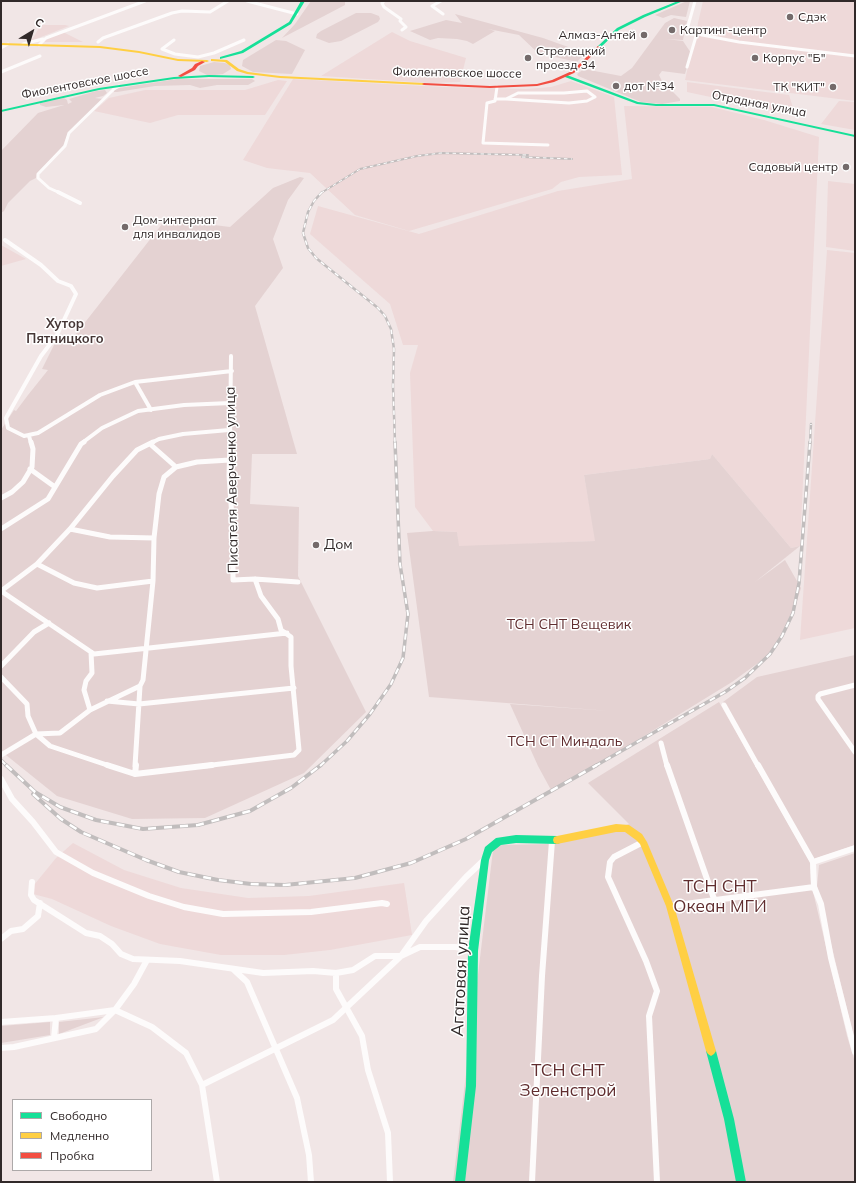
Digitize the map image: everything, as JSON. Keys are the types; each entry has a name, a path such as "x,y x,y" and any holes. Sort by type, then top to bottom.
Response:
{"main road":[{"name":"Фиолентовское шоссе","path":"174,78 188,73 199,63 210,58 228,57 242,52 290,23 297,14 303,1"},
{"name":"Фиолентовское шоссе","path":"1,111 75,94 119,86 174,78 211,76 281,77 498,87 537,85 553,81 573,72 618,29 644,16 681,1"},
{"path":"4,44 113,48 178,60 210,58"},
{"name":"Фиолентовское шоссе","path":"194,68 196,73 211,76 228,73 242,52"},
{"name":"Фиолентовское шоссе","path":"210,58 222,60 248,73 281,77"},
{"path":"178,60 194,68"},
{"path":"573,72 576,77 583,81"},
{"name":"Отрадная улица","path":"566,76 583,81 638,103 656,105 714,105 855,136"},
{"path":"553,81 570,79 583,81"},
{"name":"Агатовая улица","path":"460,1182 471,1086 473,950 485,860 488,850 499,841 516,839 552,841 616,828 626,828 639,837 643,842 670,906 692,980 729,1118 741,1182"}],"street":[{"path":"23,44 46,38 145,1"},
{"path":"98,42 104,38 172,13 182,11 210,12 228,1"},
{"path":"248,1 297,14"},
{"path":"384,1 382,3 384,7 401,19 400,21 406,27 402,30"},
{"path":"441,1 432,6 443,14"},
{"path":"695,1 688,26 690,30 697,33 739,42 855,56"},
{"path":"687,67 697,33"},
{"path":"39,45 46,38"},
{"path":"174,40 162,50 188,56 210,58 244,40"},
{"path":"1,48 4,44"},
{"path":"1,72 40,56"},
{"path":"80,203 49,188 38,178 38,174 64,146 69,133 114,89 119,86"},
{"path":"495,99 498,87"},
{"path":"506,99 518,93 564,93 587,91 595,97 587,101 569,103 506,99 495,99 495,101 487,103 483,143 548,145"},
{"path":"5,240 41,264 58,281 71,286 76,294 57,335 41,356 6,418 8,428 27,436 38,433 100,395 135,382 232,371"},
{"name":"Писателя Аверченко улица","path":"231,356 232,371 229,430 233,580 255,579"},
{"path":"135,382 151,410"},
{"path":"1,529 48,499 80,444 102,428 138,411 184,405 230,403"},
{"path":"229,430 183,434 159,439 137,450 113,476 70,529 37,564 1,591 94,654 287,633"},
{"path":"1,498 23,482 32,467 33,449 27,436"},
{"path":"150,444 176,467"},
{"path":"135,774 140,686 143,680 145,648 153,581 154,538 159,494 164,477 176,467 197,462 230,460"},
{"path":"30,469 55,487"},
{"path":"70,529 110,537 154,538"},
{"path":"37,564 74,583 97,588 153,581"},
{"path":"1,677 27,704 28,716 36,734 50,746 135,774 294,755 299,750 291,637 281,630 278,619 261,596 255,579 298,582"},
{"path":"1,666 34,632 49,623"},
{"path":"90,710 84,690 86,681 92,673 91,652"},
{"path":"855,685 820,694 818,696 818,700 855,752"},
{"path":"1,755 36,734 60,732 90,710 140,686"},
{"path":"107,701 140,704 294,688"},
{"path":"724,705 813,862 814,887 821,904 831,958 855,1052"},
{"path":"661,743 667,765 714,899"},
{"path":"1,778 12,799 33,822 56,852 93,873 149,896 184,907 223,914 296,912 382,903 386,904"},
{"path":"532,1182 542,976 552,841"},
{"path":"643,842 614,857 610,862 608,877 646,961 657,991 649,1016 657,1182"},
{"path":"813,862 855,848"},
{"path":"202,1085 333,1020 401,956 426,921 466,877 485,860"},
{"path":"32,882 31,895 34,900 86,933 100,936 112,944 121,954 133,959 180,961 263,973 313,971 336,973 353,970 376,956 401,956 420,947 456,947 473,950"},
{"path":"670,906 814,887"},
{"path":"1,939 10,931 23,929 38,916 40,903"},
{"path":"1,1048 96,1029 115,1010 134,984 146,960"},
{"path":"233,969 247,982 297,1098 309,1156 311,1182"},
{"path":"336,973 336,989 362,1036 368,1070 388,1134 390,1182"},
{"path":"1,1022 56,1018 115,1010 152,1027 186,1053 202,1085 217,1182"},
{"path":"54,1038 56,1018"}],"shaded area":[{"path":"703,1 855,1 855,101 685,80"},
{"path":"41,25 65,25 69,26 31,41"},
{"path":"63,32 83,42 45,42 43,40"},
{"path":"392,32 410,41 466,58 460,82 430,83 321,76"},
{"path":"293,79 443,87 526,89 551,87 571,81 614,97 622,175 579,177 561,182 552,189 409,231 355,215 310,173 267,168 243,160"},
{"path":"278,80 287,81 265,115 178,115 150,123 94,111 109,98 145,90 245,90"},
{"path":"687,82 789,95 793,108 786,113 687,92"},
{"path":"839,101 855,102 855,130 821,124"},
{"path":"624,106 712,107 764,120 819,137 800,546 791,548 712,454 710,459 584,475 596,541 458,547 457,532 433,531 415,507 410,373 418,345 403,345 390,304 310,234 318,206 419,234 558,191 632,179"},
{"path":"828,181 855,184 855,251 826,247"},
{"path":"1,245 26,259 1,266"},
{"path":"827,250 855,253 855,628 800,640"},
{"path":"73,843 124,870 181,888 248,898 309,896 404,883 412,935 330,950 284,955 221,955 160,944 111,926 52,899 33,894 34,885 56,858"}],"green space":[{"path":"311,1 345,1 345,5 282,38 295,24"},
{"path":"690,1 686,17 671,15 663,18 655,15"},
{"path":"356,13 371,13 379,16 380,19 378,22 341,41 329,43 316,38 317,34 321,31"},
{"path":"455,14 543,38 585,53 577,62 538,53 519,35 488,29 495,31 473,44 457,39 438,38 430,40 410,31 446,20 462,23"},
{"path":"674,18 687,21 683,40 666,39 683,41 691,53 685,74 662,71 659,75 662,81 680,99 680,101 662,104 641,102 578,76 577,74 584,69 621,76 632,68 665,23"},
{"path":"276,40 286,41 305,50 292,74 253,72 242,66 243,60"},
{"path":"214,62 230,65 231,69 223,74 215,75 207,75 199,71 200,66"},
{"path":"177,79 252,79 255,81 248,85 217,85 200,88 190,85 155,86 114,92 114,90 119,88"},
{"path":"105,90 107,93 103,96 95,98 103,99 68,133 63,146 37,174 36,178 30,181 8,203 4,211 1,213 1,151 38,113 64,105 46,107 40,105 40,103 64,98 67,100 68,104 72,102 69,99 96,91"},
{"path":"300,177 304,178 288,200 273,239 283,268 255,306 297,454 252,454 250,504 299,507 298,576 366,712 304,773 205,818 132,819 57,796 1,751 1,430 14,410 16,411 48,370 42,369 57,339 72,339 166,219 230,227 273,188"},
{"name":"ТСН СНТ Вещевик","path":"712,454 791,548 800,546 755,582 785,560 801,588 792,617 773,652 732,682 618,752 551,790 538,766 510,704 610,711 429,697 407,533 433,531 457,532 459,546 595,541 584,475 710,459"},
{"path":"855,655 855,845 814,859 723,702 757,677"},
{"path":"719,702 810,862 811,883 847,1036 855,1062 855,1182 453,1182 493,850 501,845 549,844 594,835 629,824 588,783"},
{"path":"855,853 855,1042 817,886 819,865"},
{"path":"104,1017 59,1034 59,1022"},
{"path":"50,1022 50,1035 1,1043 1,1026"}],"railway":[{"path":"321,193 360,169 417,156 441,153 528,155"},
{"path":"522,157 572,159"},
{"path":"321,193 314,201 308,212 303,233 308,248 316,258 378,308 385,316 391,329 394,349 393,386 395,443"},
{"path":"810,443 811,424"},
{"path":"320,766 347,741 370,714 391,684 403,658 408,614 400,564 395,442"},
{"path":"595,766 725,692 745,678 770,654 782,636 793,613 799,583 810,442"},
{"path":"1,760 6,765"},
{"path":"6,765 35,792 60,807 96,820 143,829 198,825 250,811 291,788 321,765"},
{"path":"33,794 61,819 81,832 146,860 179,872 218,880 251,884 285,885 355,878 411,863 466,839 597,765"}],"traffic: fast":[{"path":"221,58 242,52 290,23 303,1"},
{"path":"599,47 618,29 644,16 681,1"},
{"path":"1,111 99,89 174,78 209,76 253,77"},
{"path":"566,76 637,103 656,105 714,105 855,136"},
{"path":"460,1182 471,1086 473,951 485,860 488,850 499,841 516,839 557,840"},
{"path":"711,1051 729,1119 741,1182"}],"traffic: slow":[{"path":"1,44 100,47 139,52 178,60 207,61"},
{"path":"212,60 226,61 238,70 248,73 280,77 424,84"},
{"path":"557,840 616,828 626,828 639,837 643,842 670,906 711,1051"}],"traffic: jam":[{"path":"424,84 490,87 537,85 553,81 573,72 599,47"},
{"path":"180,76 194,69 196,65 203,62"}],"place":[{"name":"Сдэк","path":"790,17"},
{"name":"Картинг-центр","path":"672,30"},
{"name":"Алмаз-Антей","path":"644,35"},
{"name":"Стрелецкий проезд 34","path":"528,58"},
{"name":"Корпус \"Б\"","path":"755,58"},
{"name":"дот №34","path":"616,86"},
{"name":"ТК \"КИТ\"","path":"833,87"},
{"name":"Садовый центр","path":"846,167"},
{"name":"Дом-интернат для инвалидов","path":"125,227"},
{"name":"Дом","path":"316,545"}],"district":[{"name":"Хутор Пятницкого","path":"65,332"}],"park label":[{"name":"ТСН СТ Миндаль","path":"565,742"},
{"name":"ТСН СНТ Океан МГИ","path":"720,897"},
{"name":"ТСН СНТ Зеленстрой","path":"568,1081"}]}
